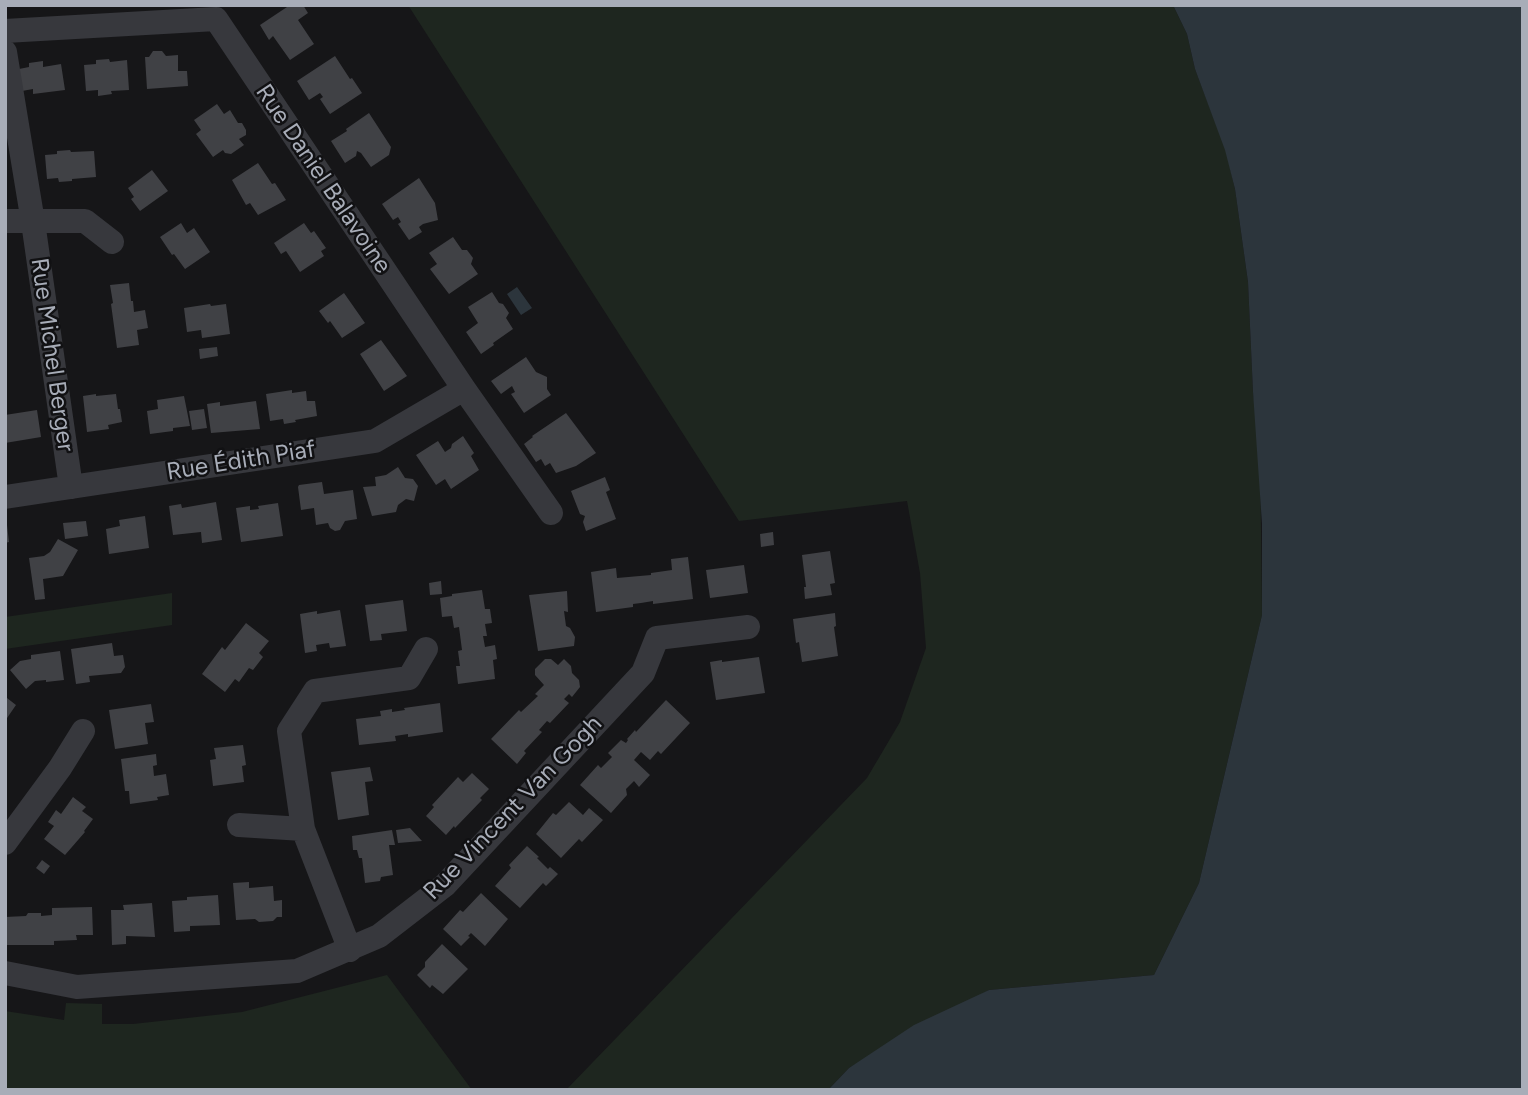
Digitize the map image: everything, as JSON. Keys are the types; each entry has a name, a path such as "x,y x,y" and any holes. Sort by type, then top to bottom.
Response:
{"street":[{"name":"Rue Daniel Balavoine","path":"5,31 216,19 464,389 551,513"},
{"name":"Rue Michel Berger","path":"5,52 33,222 71,487"},
{"name":"Rue Michel Berger","path":"5,221 85,221 112,242"},
{"name":"Rue Édith Piaf","path":"5,497 375,441 464,389"},
{"name":"Rue Vincent Van Gogh","path":"5,973 77,987 298,971 350,950 379,936 445,885 643,673 657,638 748,627"},
{"path":"350,950 303,829 289,731 315,691 409,678 426,649"},
{"path":"5,843 60,768 83,731"},
{"path":"239,825 303,829"}],"shaded area":[{"path":"408,5 1173,5 1187,34 1195,69 1226,150 1235,189 1248,282 1253,392 1260,445 1262,615 1199,883 1154,975 989,990 849,1068 828,1090 566,1090 867,778 900,722 926,648 920,573 907,501 739,521"},
{"path":"1173,5 1523,5 1523,1090 828,1090 849,1068 914,1025 989,990 1154,975 1199,883 1262,615 1262,524 1248,282 1235,189 1225,150 1195,69 1187,34"},
{"path":"517,287 532,308 521,315 507,294"},
{"path":"172,593 172,625 5,649 5,617"},
{"path":"387,975 472,1090 5,1090 5,1011 64,1020 66,1003 102,1004 102,1024 133,1024 242,1012"}],"building":[{"path":"290,5 303,5 308,13 298,20 314,44 290,60 273,36 269,40 260,25"},
{"path":"153,51 162,51 166,56 178,55 178,71 187,71 188,86 147,89 145,57 149,57"},
{"path":"335,56 362,93 330,114 320,99 323,97 320,93 309,100 297,81"},
{"path":"109,59 110,62 127,60 129,90 111,91 112,94 98,96 98,90 86,91 84,65"},
{"path":"43,61 43,67 61,64 65,90 33,94 33,89 22,91 19,69 29,67 29,63"},
{"path":"217,104 224,114 230,110 238,123 242,123 246,135 239,139 244,145 231,154 223,150 213,157 196,134 201,130 194,120"},
{"path":"369,113 391,147 389,155 371,167 357,151 356,156 345,163 331,141"},
{"path":"70,150 94,151 96,177 59,182 58,178 47,179 45,155"},
{"path":"258,163 286,200 258,215 250,203 246,205 232,180"},
{"path":"152,170 168,191 140,211 131,199 134,197 128,188"},
{"path":"419,178 435,203 438,220 423,224 419,227 422,232 409,240 398,224 401,222 398,217 393,220 382,204"},
{"path":"181,223 187,233 194,228 210,252 185,269 160,237"},
{"path":"304,223 311,233 314,231 326,248 321,251 324,256 300,272 286,251 281,254 274,243"},
{"path":"453,237 462,250 467,250 473,258 471,264 478,274 449,294 430,269 437,264 429,253"},
{"path":"129,283 134,312 145,310 148,328 137,330 139,345 117,348 110,285"},
{"path":"492,292 509,313 506,318 513,329 481,354 466,332 478,323 468,307"},
{"path":"344,293 365,323 342,338 319,311"},
{"path":"226,304 230,334 202,338 201,330 187,332 184,308"},
{"path":"381,340 407,376 384,391 360,354"},
{"path":"217,347 218,356 200,359 199,349"},
{"path":"526,357 536,372 547,377 547,389 551,395 524,413 511,394 515,392 512,386 501,394 491,381"},
{"path":"292,390 292,393 306,391 307,401 315,401 317,416 284,424 283,419 270,421 266,394"},
{"path":"116,394 122,422 108,425 109,429 87,432 83,396"},
{"path":"184,396 190,426 150,434 147,411 158,409 157,400"},
{"path":"256,401 260,429 211,433 207,404 220,402 220,406"},
{"path":"204,409 207,428 192,430 189,411"},
{"path":"37,410 41,437 5,443 5,415"},
{"path":"566,413 596,453 576,466 556,473 550,463 545,466 541,459 536,462 524,444"},
{"path":"463,436 474,453 471,456 479,470 451,489 445,479 436,485 416,455 438,441 445,452"},
{"path":"398,467 405,478 413,479 418,486 414,501 406,499 398,505 396,512 372,516 363,487 376,486 375,477 386,475"},
{"path":"605,477 610,490 606,492 616,519 586,531 583,522 585,516 580,514 571,491"},
{"path":"322,482 324,494 353,490 357,519 345,521 340,530 335,531 328,523 316,525 314,508 301,510 299,485"},
{"path":"216,502 222,540 202,543 201,532 173,535 169,506 181,504 182,508"},
{"path":"278,503 283,536 241,542 236,508 250,506 250,510 259,509 258,506"},
{"path":"145,516 149,548 109,554 106,529 120,526 119,520"},
{"path":"86,521 88,536 65,539 63,523"},
{"path":"5,525 9,542 5,543"},
{"path":"773,532 774,545 761,547 760,534"},
{"path":"58,539 78,550 63,576 43,579 45,599 35,600 29,558 44,556"},
{"path":"830,551 835,583 830,584 832,595 805,599 802,555"},
{"path":"688,557 693,599 653,604 653,601 633,604 633,607 596,612 591,572 616,568 617,578 651,575 672,570 671,559"},
{"path":"744,565 748,593 710,598 706,570"},
{"path":"441,581 442,594 430,595 429,583"},
{"path":"482,590 485,609 490,609 492,623 485,624 487,636 483,636 485,647 495,645 495,679 458,684 456,666 460,666 458,651 462,650 459,627 454,628 452,616 442,617 440,598"},
{"path":"567,591 568,612 564,611 566,626 575,637 574,646 538,651 529,595"},
{"path":"403,600 407,631 381,634 382,640 370,641 365,605"},
{"path":"340,610 346,646 330,648 329,643 316,645 317,651 305,653 300,614"},
{"path":"835,613 838,656 802,662 793,619"},
{"path":"246,623 269,641 259,653 263,657 253,670 249,668 239,682 235,679 225,692 202,674 222,647 225,650"},
{"path":"112,643 114,656 123,655 125,667 121,673 89,676 90,682 76,684 71,649"},
{"path":"60,651 64,680 35,681 26,689 10,670 20,661 31,659 31,655"},
{"path":"759,657 765,693 716,700 710,662"},
{"path":"545,659 551,659 558,665 564,659 579,680 580,687 572,697 569,694 564,699 569,703 550,723 547,721 539,730 542,732 524,751 526,753 517,764 491,739 519,710 521,712 538,696 535,694 544,685 535,675 535,669"},
{"path":"5,699 16,705 5,721"},
{"path":"666,700 690,723 661,754 658,751 650,760 641,752 634,760 650,775 639,787 634,781 626,789 627,795 611,813 580,785 598,765 601,768 612,757 608,753 621,740 626,743 635,730 636,732"},
{"path":"440,703 443,732 395,736 396,741 359,745 356,719 381,716 380,711 392,709 392,712"},
{"path":"151,704 154,722 145,723 148,744 115,749 109,710"},
{"path":"243,745 246,765 242,766 244,782 213,786 210,760 216,759 214,748"},
{"path":"156,754 154,776 166,774 169,795 157,797 158,800 130,804 129,791 125,791 121,759"},
{"path":"370,767 373,781 365,782 369,815 338,820 331,772"},
{"path":"472,773 489,789 480,798 482,800 446,835 426,816 434,807 432,805 458,777 463,782"},
{"path":"73,797 86,807 82,811 93,819 65,855 44,839 54,826 48,822 56,810 61,814"},
{"path":"569,802 583,815 589,808 603,820 582,842 579,839 561,858 536,834 553,813 556,815"},
{"path":"410,828 422,841 398,843 396,830"},
{"path":"392,830 395,845 389,845 393,875 381,877 380,881 365,883 362,858 359,858 357,850 353,850 352,836"},
{"path":"527,846 548,869 550,867 558,874 546,886 543,883 520,908 495,886 511,868 509,865"},
{"path":"42,860 50,866 44,874 36,868"},
{"path":"249,882 249,888 273,886 274,901 282,900 282,917 259,922 255,919 236,920 233,883"},
{"path":"481,893 508,919 485,946 471,933 461,946 443,929 460,910 463,912"},
{"path":"218,895 220,925 190,926 190,931 174,932 172,901"},
{"path":"152,903 155,937 126,936 126,944 112,945 111,910 124,910 123,905"},
{"path":"92,907 93,935 76,935 77,940 54,941 54,945 5,945 5,917 26,916 28,913 52,915 52,908"},
{"path":"442,944 468,969 443,994 432,985 430,988 417,975"}]}
